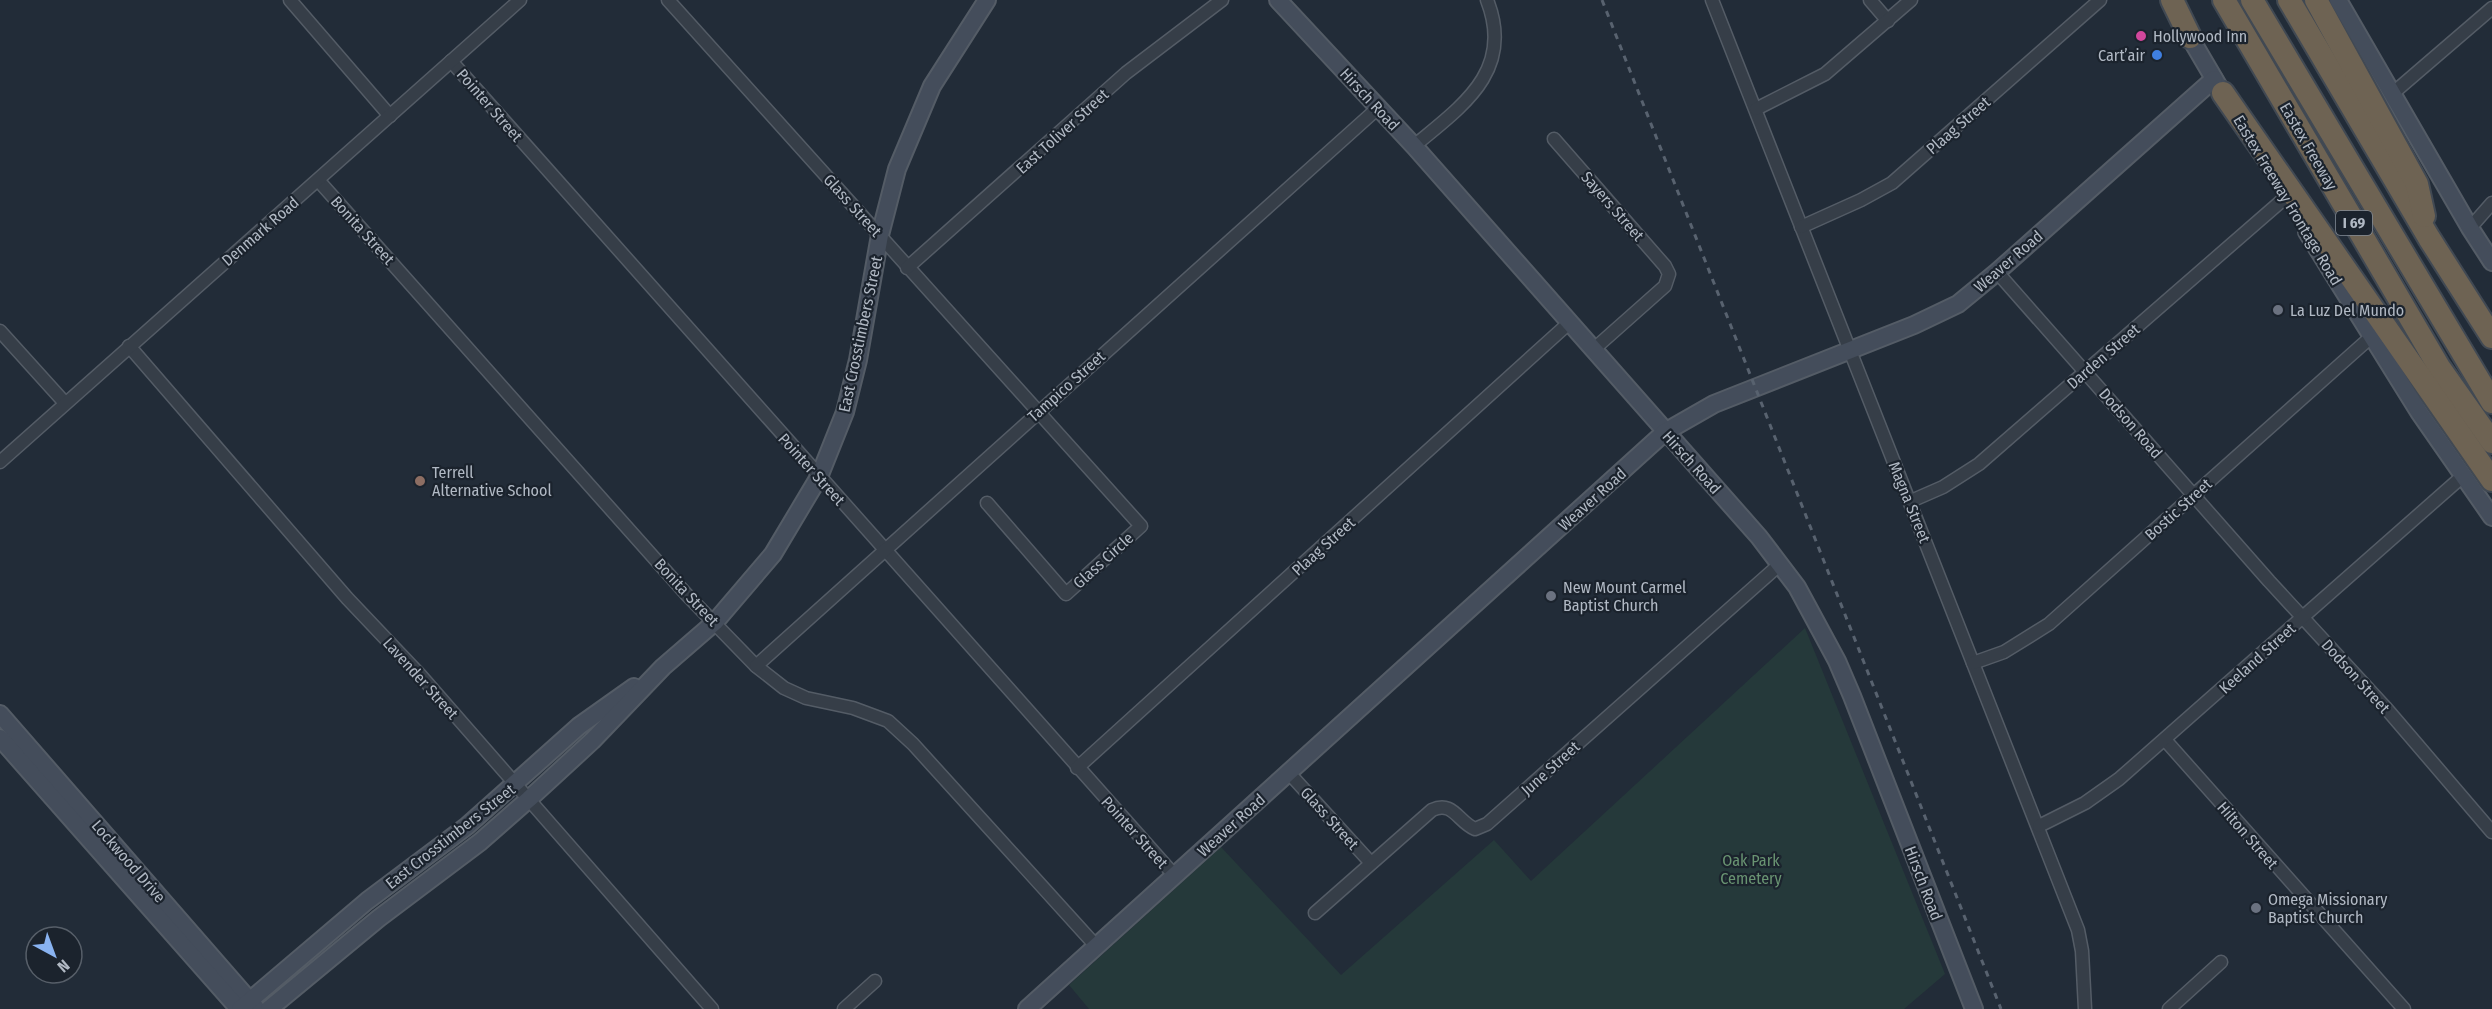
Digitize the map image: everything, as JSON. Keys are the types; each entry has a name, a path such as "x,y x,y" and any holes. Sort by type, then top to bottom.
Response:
{"highway":[{"path":"2170,0 2190,37"},
{"name":"Eastex Freeway","path":"2224,0 2439,367 2492,442"},
{"name":"I 69","path":"2252,0 2492,402"},
{"path":"2289,0 2429,238 2492,337"},
{"path":"2316,0 2417,184 2429,238"},
{"path":"2219,86 2492,480"}],"main road":[{"name":"East Crosstimbers Street","path":"269,1009 392,908 480,842 530,799 592,741 663,667 715,622 773,554 819,477 845,412 858,360 880,235 897,168 932,86 987,0"},
{"name":"Hirsch Road","path":"1278,0 1414,146 1594,349 1759,537 1797,587 1852,696 1974,1009"},
{"path":"2338,0 2492,262"},
{"name":"Eastex Freeway Frontage Road","path":"2190,37 2371,337 2419,412 2492,517"},
{"name":"Weaver Road","path":"1027,1009 1665,432 1714,404 1939,314 1958,304 2219,86"},
{"name":"East Crosstimbers Street","path":"246,1007 381,891 467,826 579,726 663,667"},
{"name":"Lockwood Drive","path":"0,714 122,866"},
{"name":"Lockwood Drive","path":"0,738 122,866 246,1007"},
{"path":"381,891 392,908"}],"street":[{"path":"290,0 390,116"},
{"name":"Denmark Road","path":"0,462 520,0"},
{"name":"Glass Street","path":"668,0 1037,411"},
{"name":"East Toliver Street","path":"908,268 1126,73 1222,0"},
{"path":"1414,146 1463,106 1484,80 1495,46 1495,29 1488,0"},
{"name":"Magna Street","path":"1712,0 2078,930 2082,951 2085,1009"},
{"path":"1870,0 1887,21"},
{"path":"1755,109 1824,74 1911,0"},
{"name":"Plaag Street","path":"1800,227 1861,200 1892,183 2100,0"},
{"path":"2392,94 2492,8"},
{"name":"Pointer Street","path":"451,61 1174,876"},
{"name":"Tampico Street","path":"756,666 1037,411 1378,108"},
{"name":"Sayers Street","path":"1554,139 1665,266 1669,274 1665,286 1594,349"},
{"name":"Bonita Street","path":"318,180 687,595 756,666 784,688 806,698 853,708 888,721 914,744 1096,946"},
{"name":"Darden Street","path":"1911,501 1943,487 1979,464 2286,197"},
{"path":"2470,228 2492,203"},
{"name":"Dodson Road","path":"1997,272 2194,494"},
{"name":"Plaag Street","path":"1077,768 1569,323"},
{"path":"0,331 65,403"},
{"name":"Bostic Street","path":"1973,663 2004,652 2049,624 2371,337"},
{"name":"Lavender Street","path":"129,346 347,598 421,676 712,1009"},
{"name":"Glass Circle","path":"987,503 1066,594 1141,526 1037,411"},
{"name":"Keeland Street","path":"2039,826 2085,804 2166,741 2302,617 2464,475"},
{"name":"Dodson Street","path":"2194,494 2385,707 2492,832"},
{"name":"June Street","path":"1315,913 1439,806 1452,809 1468,826 1475,829 1487,824 1779,565"},
{"name":"Hilton Street","path":"2166,741 2404,1009"},
{"name":"Glass Street","path":"1290,772 1371,863"},
{"path":"2169,1009 2221,962"},
{"path":"844,1009 875,981"}],"green space":[{"name":"Oak Park Cemetery","path":"1805,628 1945,974 1904,1009 1089,1009 1069,985 1221,847 1341,975 1494,840 1531,881"}],"railway":[{"path":"1602,0 2001,1009"}],"place":[{"name":"Hollywood Inn","path":"2141,36"},
{"name":"Cart’air","path":"2157,55"},
{"name":"La Luz Del Mundo","path":"2278,310"},
{"name":"Terrell Alternative School","path":"420,481"},
{"name":"New Mount Carmel Baptist Church","path":"1551,596"},
{"name":"Omega Missionary Baptist Church","path":"2256,908"}]}
